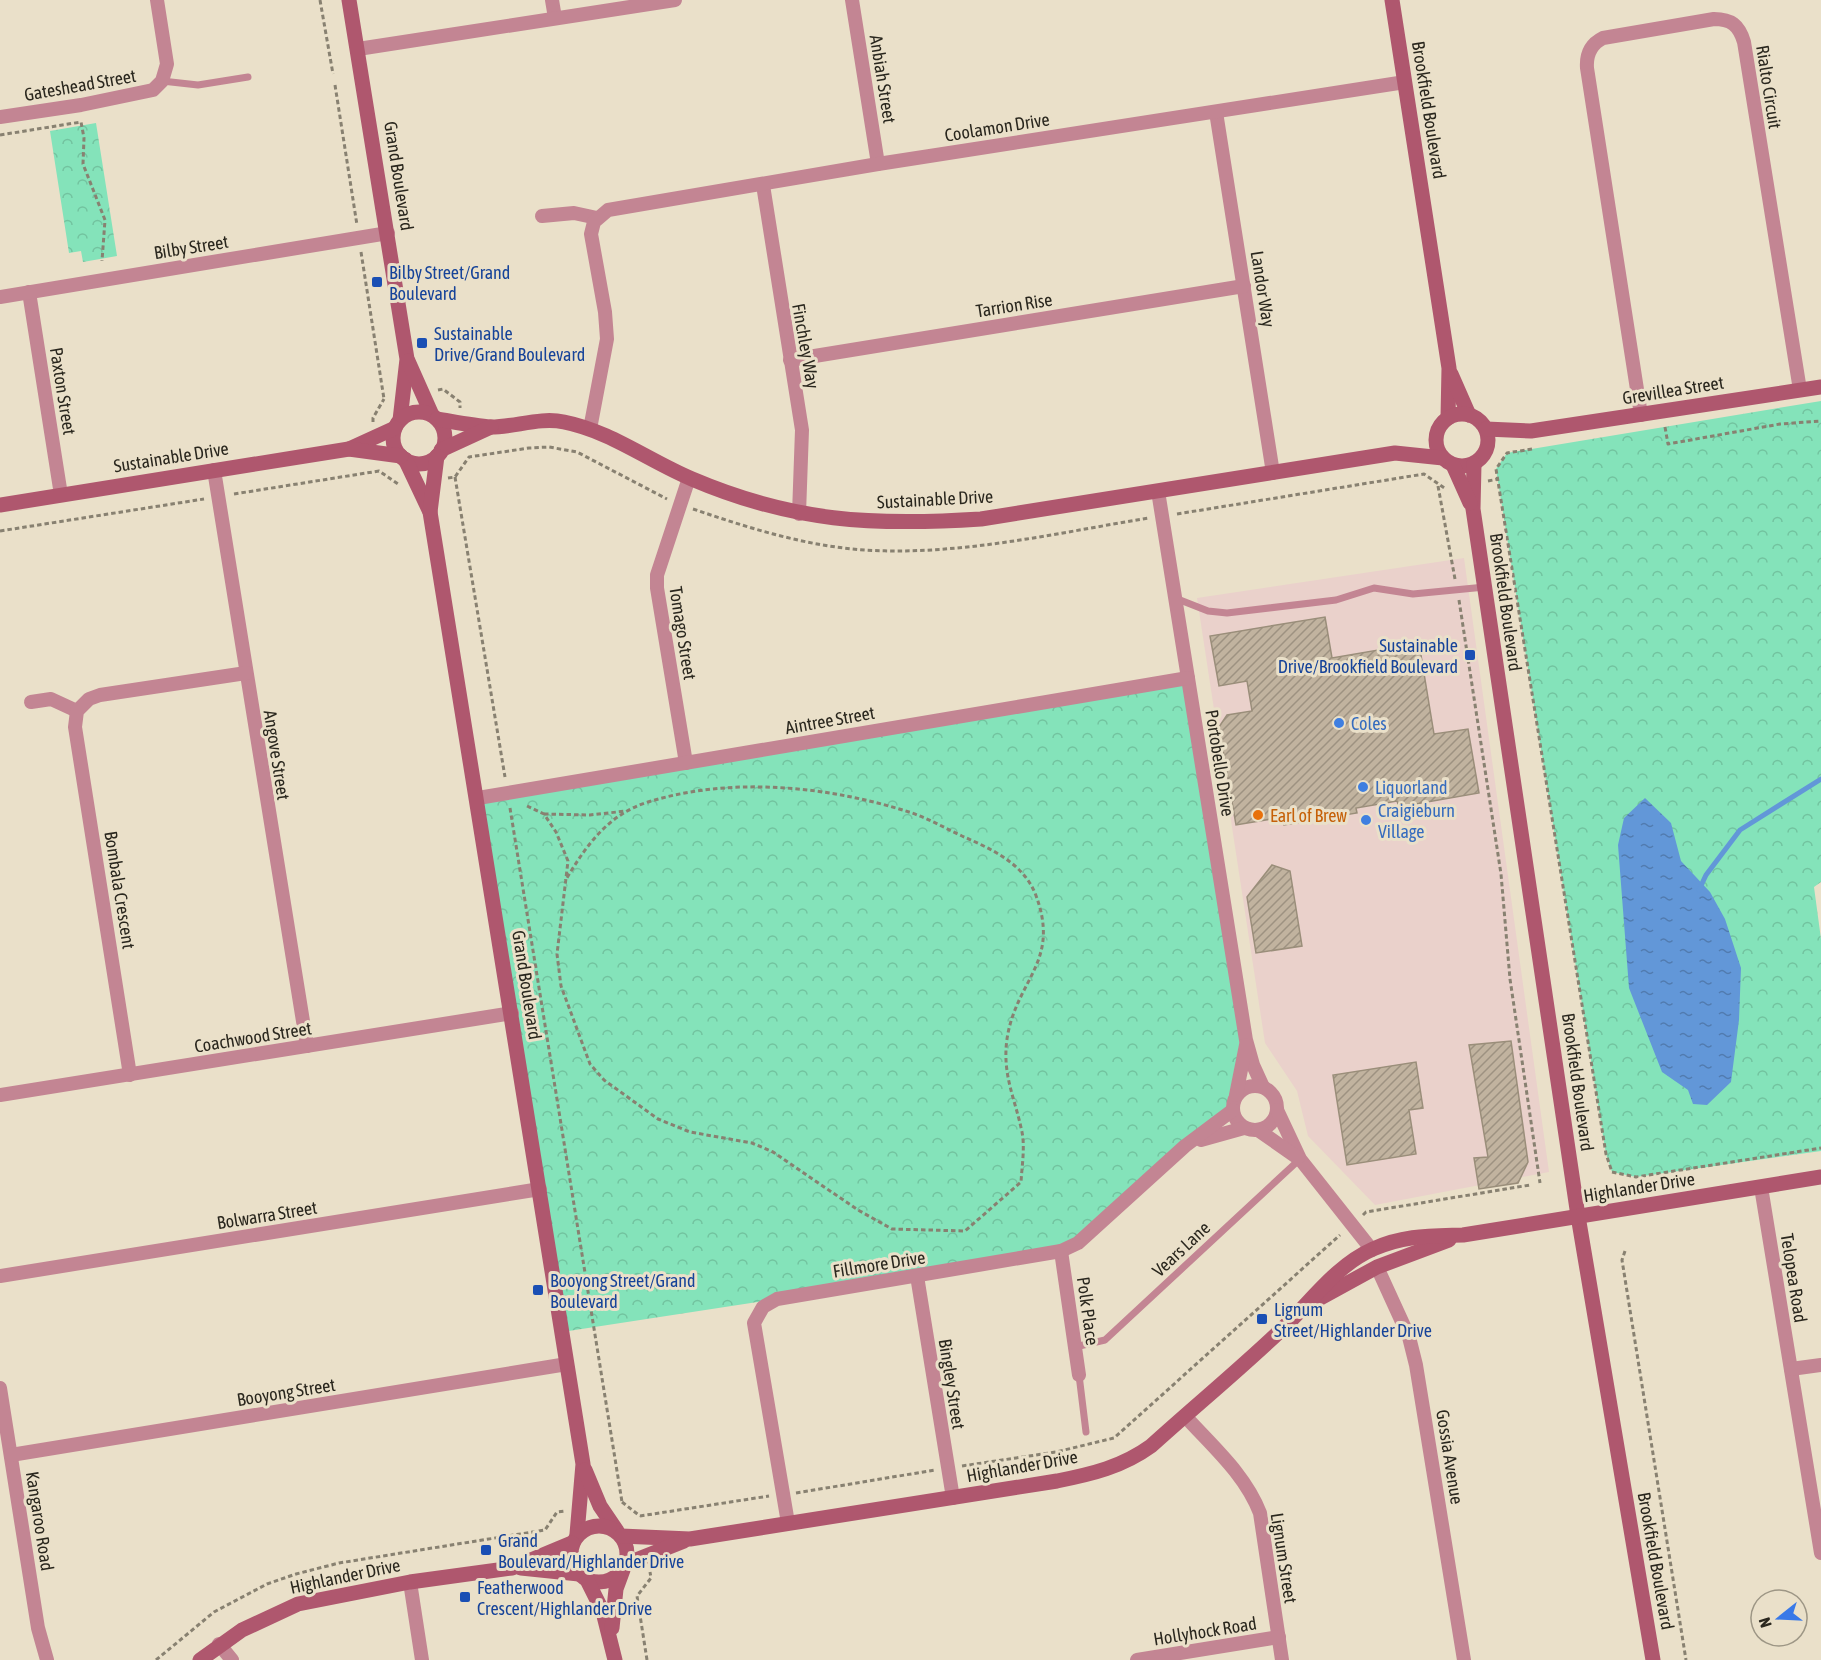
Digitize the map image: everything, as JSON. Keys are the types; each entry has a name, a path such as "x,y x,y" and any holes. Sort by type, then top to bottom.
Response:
{"street":[{"name":"Gateshead Street","path":"0,117 137,95 153,90 162,81 167,64 157,0"},
{"name":"Grand Boulevard","path":"350,0 406,359 397,424"},
{"path":"552,0 555,18"},
{"path":"358,48 675,0"},
{"name":"Anbiah Street","path":"852,0 878,164"},
{"name":"Brookfield Boulevard","path":"1392,0 1449,368 1448,418"},
{"name":"Rialto Circuit","path":"1641,415 1586,63 1592,46 1603,38 1702,21 1730,20 1739,28 1744,42 1800,390"},
{"name":"Coolamon Drive","path":"597,218 615,208 878,164 1405,82"},
{"name":"Landor Way","path":"1216,111 1273,473"},
{"name":"Finchley Way","path":"763,185 802,430 800,514"},
{"path":"542,216 574,213 597,218 591,240 605,312 607,339 590,429"},
{"name":"Bilby Street","path":"0,297 388,233"},
{"name":"Tarrion Rise","path":"790,360 1244,286"},
{"name":"Paxton Street","path":"29,292 61,495"},
{"name":"Grand Boulevard","path":"406,359 434,417"},
{"name":"Brookfield Boulevard","path":"1449,368 1469,415"},
{"name":"Grevillea Street","path":"1486,429 1531,431 1821,387"},
{"path":"415,412 434,417 445,434 439,453 422,463 403,458 394,443 397,424 415,412"},
{"path":"1462,414 1469,415 1476,418 1486,429 1488,447 1480,460 1474,464 1448,462 1437,447 1436,435 1448,418 1462,414"},
{"name":"Sustainable Drive","path":"434,417 491,426 544,420 562,421 590,429 731,496 800,514 857,521 918,523 981,519 1395,453 1436,435"},
{"name":"Sustainable Drive","path":"349,450 397,424"},
{"name":"Sustainable Drive","path":"439,453 491,426"},
{"name":"Grevillea Street","path":"1488,447 1531,431"},
{"name":"Sustainable Drive","path":"0,505 349,450 403,458"},
{"name":"Grand Boulevard","path":"430,512 439,453"},
{"name":"Sustainable Drive","path":"1395,453 1448,462"},
{"name":"Grand Boulevard","path":"403,458 430,512 478,798 583,1464 600,1506 619,1534"},
{"name":"Brookfield Boulevard","path":"1448,462 1473,509"},
{"name":"Brookfield Boulevard","path":"1474,464 1473,509 1578,1216 1653,1660"},
{"name":"Angove Street","path":"214,470 308,1046"},
{"name":"Tomago Street","path":"686,763 657,588 657,575 689,478"},
{"name":"Portobello Drive","path":"1158,491 1246,1040 1253,1065 1263,1087"},
{"path":"31,702 51,699 77,711 89,699 100,696 246,673"},
{"name":"Aintree Street","path":"478,798 508,798 686,763 1188,678"},
{"name":"Bombala Crescent","path":"77,711 75,727 130,1075"},
{"name":"Coachwood Street","path":"0,1095 512,1013"},
{"name":"Portobello Drive","path":"1236,1095 1246,1040"},
{"path":"1300,1159 1234,1117 1236,1095 1248,1087 1263,1087 1274,1096 1277,1110 1300,1159 1372,1250"},
{"name":"Fillmore Drive","path":"788,1523 754,1323 763,1306 777,1299 1061,1251 1078,1243 1185,1146 1233,1110"},
{"path":"1185,1146 1215,1135 1271,1124 1277,1110"},
{"name":"Highlander Drive","path":"625,1566 690,1539 1080,1477 1114,1468 1132,1460 1185,1416 1303,1309 1336,1274 1372,1250 1404,1237 1462,1235 1821,1177"},
{"name":"Telopea Road","path":"1761,1187 1821,1553"},
{"name":"Bolwarra Street","path":"0,1276 540,1189"},
{"name":"Highlander Drive","path":"1303,1309 1377,1267 1462,1235"},
{"name":"Polk Place","path":"1061,1251 1079,1376"},
{"name":"Gossia Avenue","path":"1377,1267 1408,1336 1416,1365 1464,1660"},
{"name":"Bingley Street","path":"917,1276 953,1498"},
{"name":"Booyong Street","path":"11,1455 567,1364"},
{"path":"1791,1369 1821,1365"},
{"name":"Kangaroo Road","path":"0,1388 38,1628 47,1660"},
{"name":"Lignum Street","path":"1185,1416 1241,1478 1253,1495 1260,1513 1282,1660"},
{"name":"Grand Boulevard","path":"575,1539 583,1464"},
{"path":"611,1634 583,1577 571,1560 575,1539 592,1526 610,1527 619,1534 627,1551 625,1566 616,1589 611,1634 615,1660"},
{"name":"Highlander Drive","path":"619,1534 690,1539"},
{"name":"Highlander Drive","path":"512,1568 575,1539"},
{"path":"583,1577 595,1582 611,1579 625,1566"},
{"name":"Highlander Drive","path":"200,1660 219,1644 262,1619 298,1604 410,1582 512,1568 583,1577"},
{"path":"410,1582 422,1660"},
{"name":"Hollyhock Road","path":"1137,1660 1279,1637"},
{"path":"219,1644 232,1660"}],"lane":[{"name":"Gateshead Street","path":"162,81 198,85 248,77"},
{"path":"1175,598 1208,611 1227,613 1336,600 1374,588 1413,594 1485,588"},
{"name":"Vears Lane","path":"1075,1347 1105,1340 1300,1159"},
{"path":"1079,1376 1086,1432"}],"path":[{"path":"320,0 333,74"},
{"path":"0,135 81,122 84,138 82,164 105,220 102,261"},
{"path":"1668,444 1780,424 1821,421"},
{"path":"1532,448 1507,453 1496,469 1606,1154 1612,1172 1636,1177 1821,1148"},
{"path":"455,477 622,1502"},
{"path":"1438,486 1457,590 1501,874 1510,979 1540,1184"},
{"path":"544,814 568,861 565,881 557,954 561,986 572,1022 590,1064 604,1080 658,1119 690,1132 752,1143 773,1152 858,1210 892,1229 965,1231 1021,1182 1023,1134 1009,1092 1007,1040 1012,1018 1040,960 1044,941 1042,918 1034,892 1027,878 1009,860 914,814 857,798 805,789 711,789 647,803 608,822 585,846 565,881"},
{"path":"508,798 544,814 590,815 633,810"},
{"path":"640,1515 1056,1452 1093,1445 1113,1438 1366,1212 1530,1185"},
{"path":"1625,1251 1622,1260 1686,1660"},
{"path":"156,1660 214,1612 267,1584 296,1574 339,1563 546,1530"},
{"path":"637,1596 647,1660"}],"shaded area":[{"name":"Craigieburn Village","path":"1464,558 1549,1172 1375,1205 1308,1136 1297,1091 1265,1043 1197,598"}],"green space":[{"path":"96,123 117,256 83,262 81,251 69,253 50,131"},
{"path":"1821,401 1821,882 1814,887 1821,939 1821,1151 1636,1177 1612,1172 1606,1154 1496,469 1507,453"},
{"path":"1188,678 1246,1040 1233,1110 1078,1243 777,1299 562,1332 478,798"}],"water":[{"path":"1645,798 1671,823 1681,861 1710,892 1725,919 1741,968 1739,1020 1731,1082 1707,1105 1693,1104 1688,1090 1662,1072 1629,988 1618,845 1624,818"}],"building":[{"path":"1325,617 1332,658 1419,643 1434,734 1468,729 1479,793 1399,807 1397,801 1356,808 1357,813 1284,825 1283,817 1236,825 1219,727 1227,715 1252,711 1247,681 1219,686 1210,636"},
{"path":"1272,865 1290,871 1302,946 1256,953 1247,897"},
{"path":"1511,1041 1528,1162 1518,1183 1479,1189 1474,1158 1488,1157 1469,1045"},
{"path":"1416,1062 1423,1108 1409,1110 1416,1154 1347,1165 1333,1075"}],"waterway":[{"path":"1699,890 1706,875 1740,830 1821,779"}],"place":[{"name":"Bilby Street/Grand Boulevard","path":"377,282"},
{"name":"Sustainable Drive/Grand Boulevard","path":"422,343"},
{"name":"Sustainable Drive/Brookfield Boulevard","path":"1470,655"},
{"name":"Coles","path":"1339,723"},
{"name":"Liquorland","path":"1363,787"},
{"name":"Earl of Brew","path":"1258,815"},
{"name":"Craigieburn Village","path":"1366,820"},
{"name":"Booyong Street/Grand Boulevard","path":"538,1290"},
{"name":"Lignum Street/Highlander Drive","path":"1262,1319"},
{"name":"Grand Boulevard/Highlander Drive","path":"486,1550"},
{"name":"Featherwood Crescent/Highlander Drive","path":"465,1597"}]}
